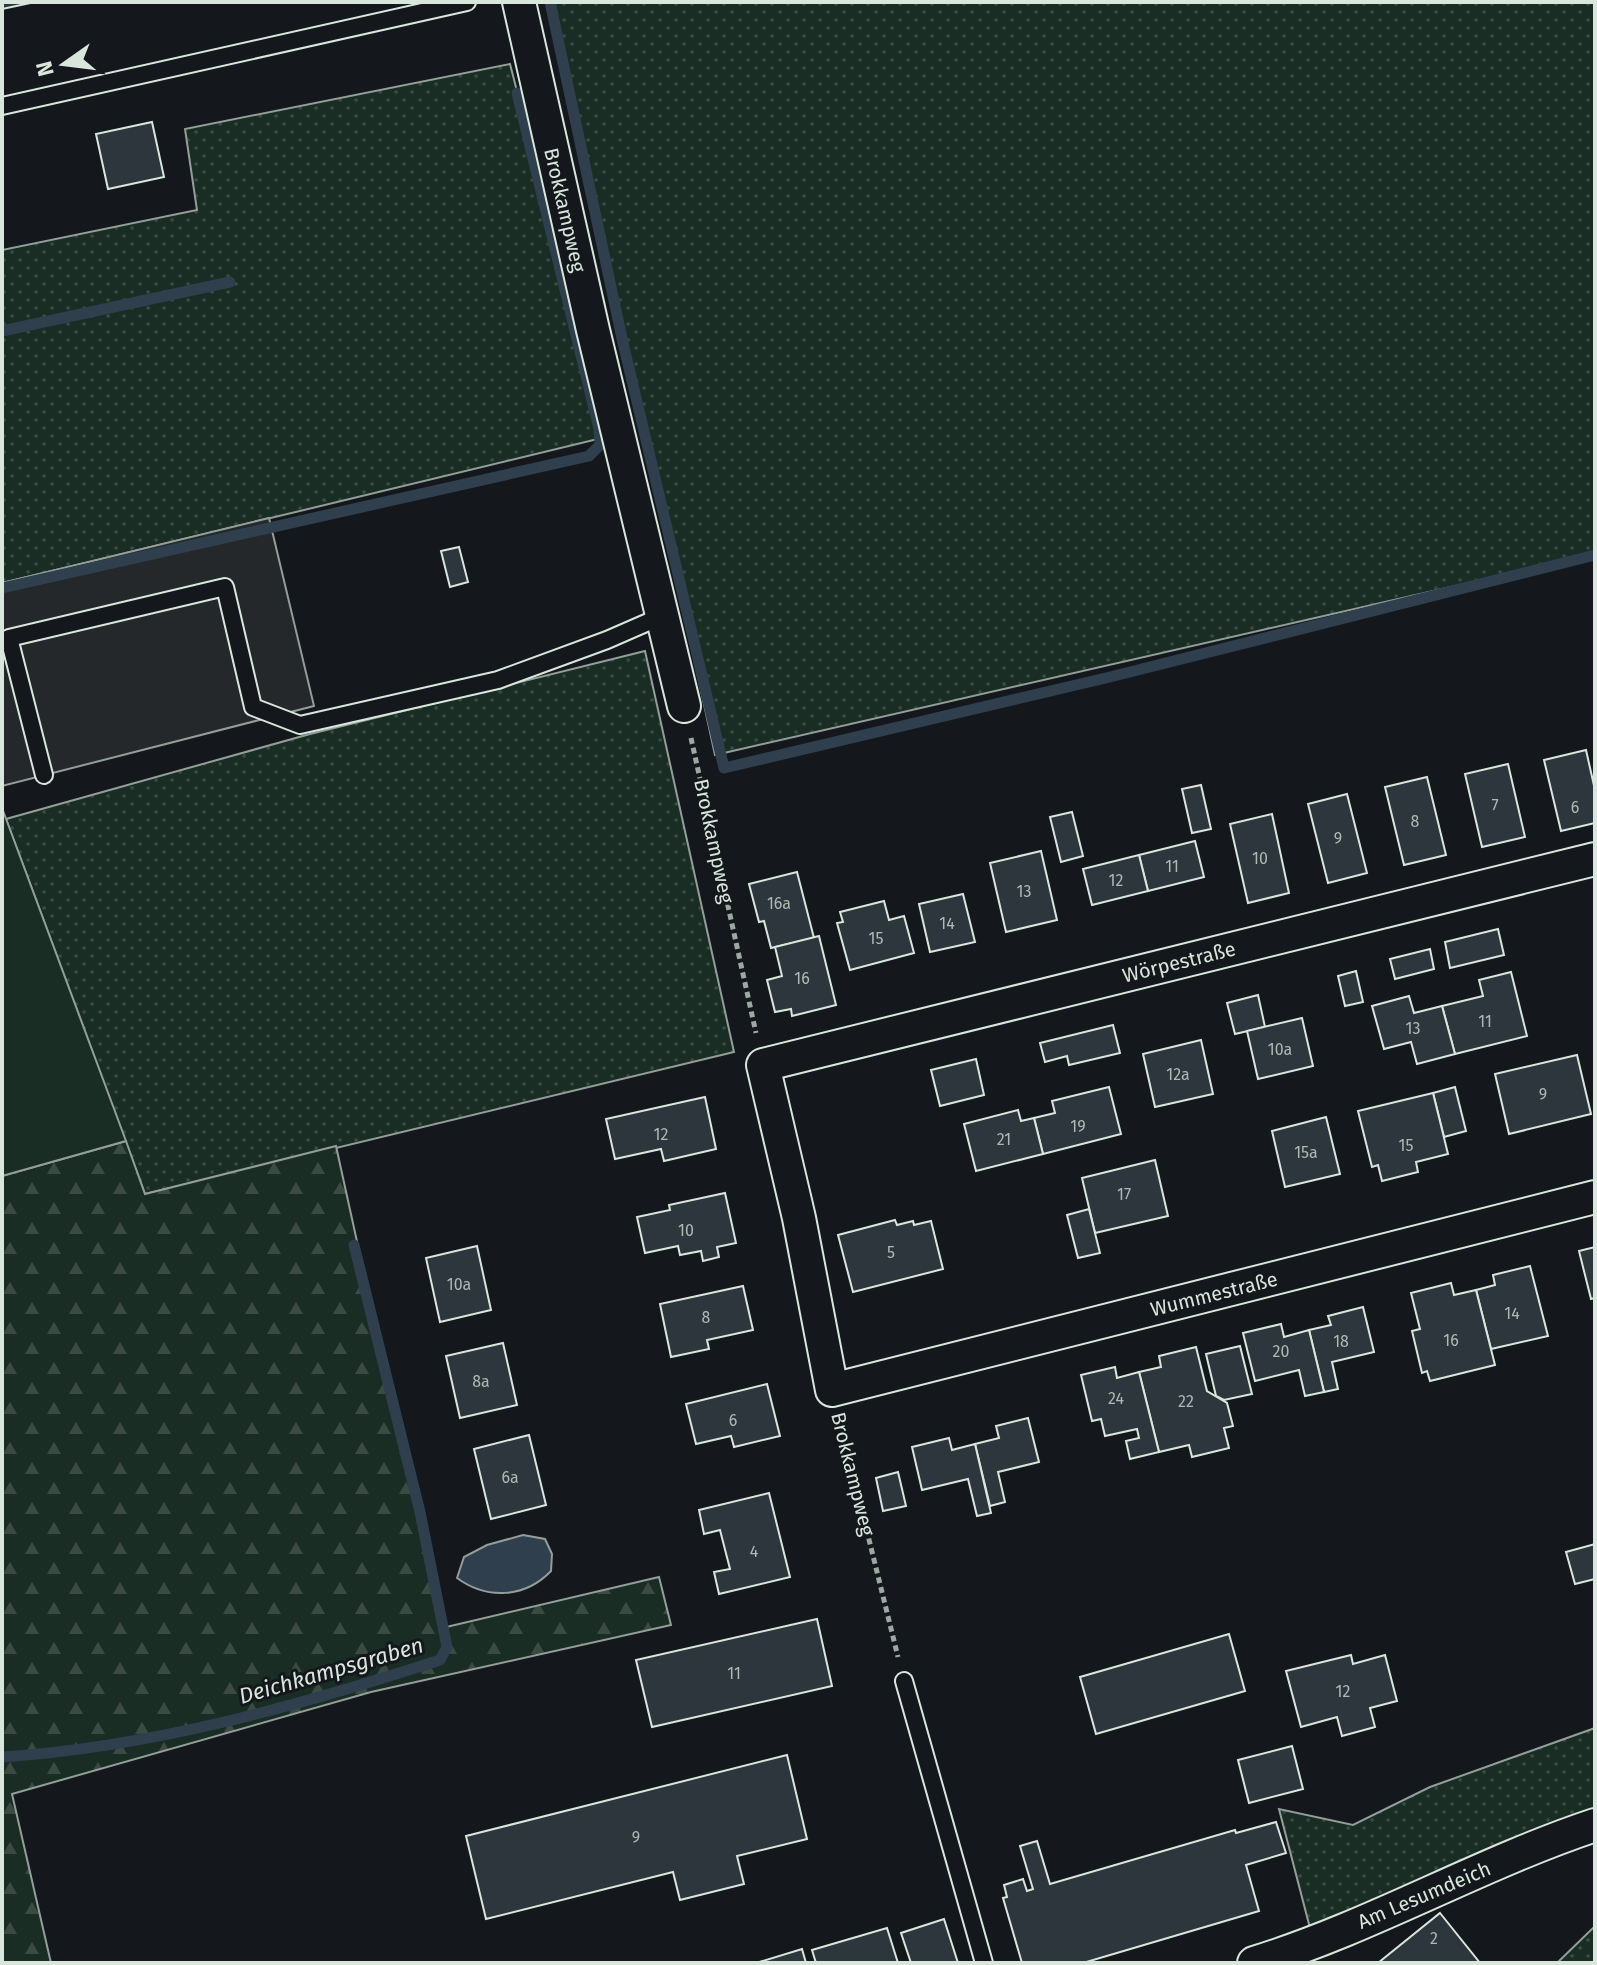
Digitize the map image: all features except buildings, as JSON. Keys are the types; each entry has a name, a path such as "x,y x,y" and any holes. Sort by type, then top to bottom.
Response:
{"street":[{"name":"Brokkampweg","path":"519,2 529,57 684,706"},
{"name":"Wörpestraße","path":"763,1065 1595,859"},
{"name":"Brokkampweg","path":"763,1065 799,1218 832,1390"},
{"name":"Wummestraße","path":"832,1390 1595,1197"},
{"name":"Am Lesumdeich","path":"1254,1963 1307,1947 1404,1902 1566,1834 1595,1825"}],"lane":[{"path":"2,106 467,2"},
{"path":"44,775 9,638 225,587 253,707 300,725 498,680 662,616"},
{"path":"904,1681 984,1963"}],"path":[{"name":"Brokkampweg","path":"684,706 763,1065"},
{"name":"Brokkampweg","path":"832,1390 904,1681"}],"green space":[{"path":"552,2 1595,2 1595,554 715,755"},
{"path":"510,64 606,437 2,583 2,250 197,210 185,129"},
{"path":"645,651 734,1052 145,1194 6,819 310,734"},
{"path":"2,808 126,1141 2,1176"},
{"path":"126,1141 145,1194 336,1146 442,1628 659,1577 671,1625 371,1692 12,1794 51,1963 2,1963 2,1176"},
{"path":"1595,1728 1595,1811 1459,1863 1310,1928 1279,1809 1353,1825 1430,1787"},
{"path":"1595,1926 1595,1963 1557,1963"}],"shaded area":[{"path":"269,518 314,706 2,786 2,583"}],"water":[{"path":"523,1535 545,1539 552,1554 551,1571 541,1580 518,1591 493,1593 457,1578 464,1557 487,1545"}],"waterway":[{"path":"550,2 623,343 724,768 1110,677 1595,555"},
{"path":"2,588 589,456 600,445 599,429 517,93"},
{"path":"2,331 230,282"},
{"name":"Deichkampsgraben","path":"2,1757 114,1744 224,1722 440,1660 447,1647 420,1512 354,1245"}]}
